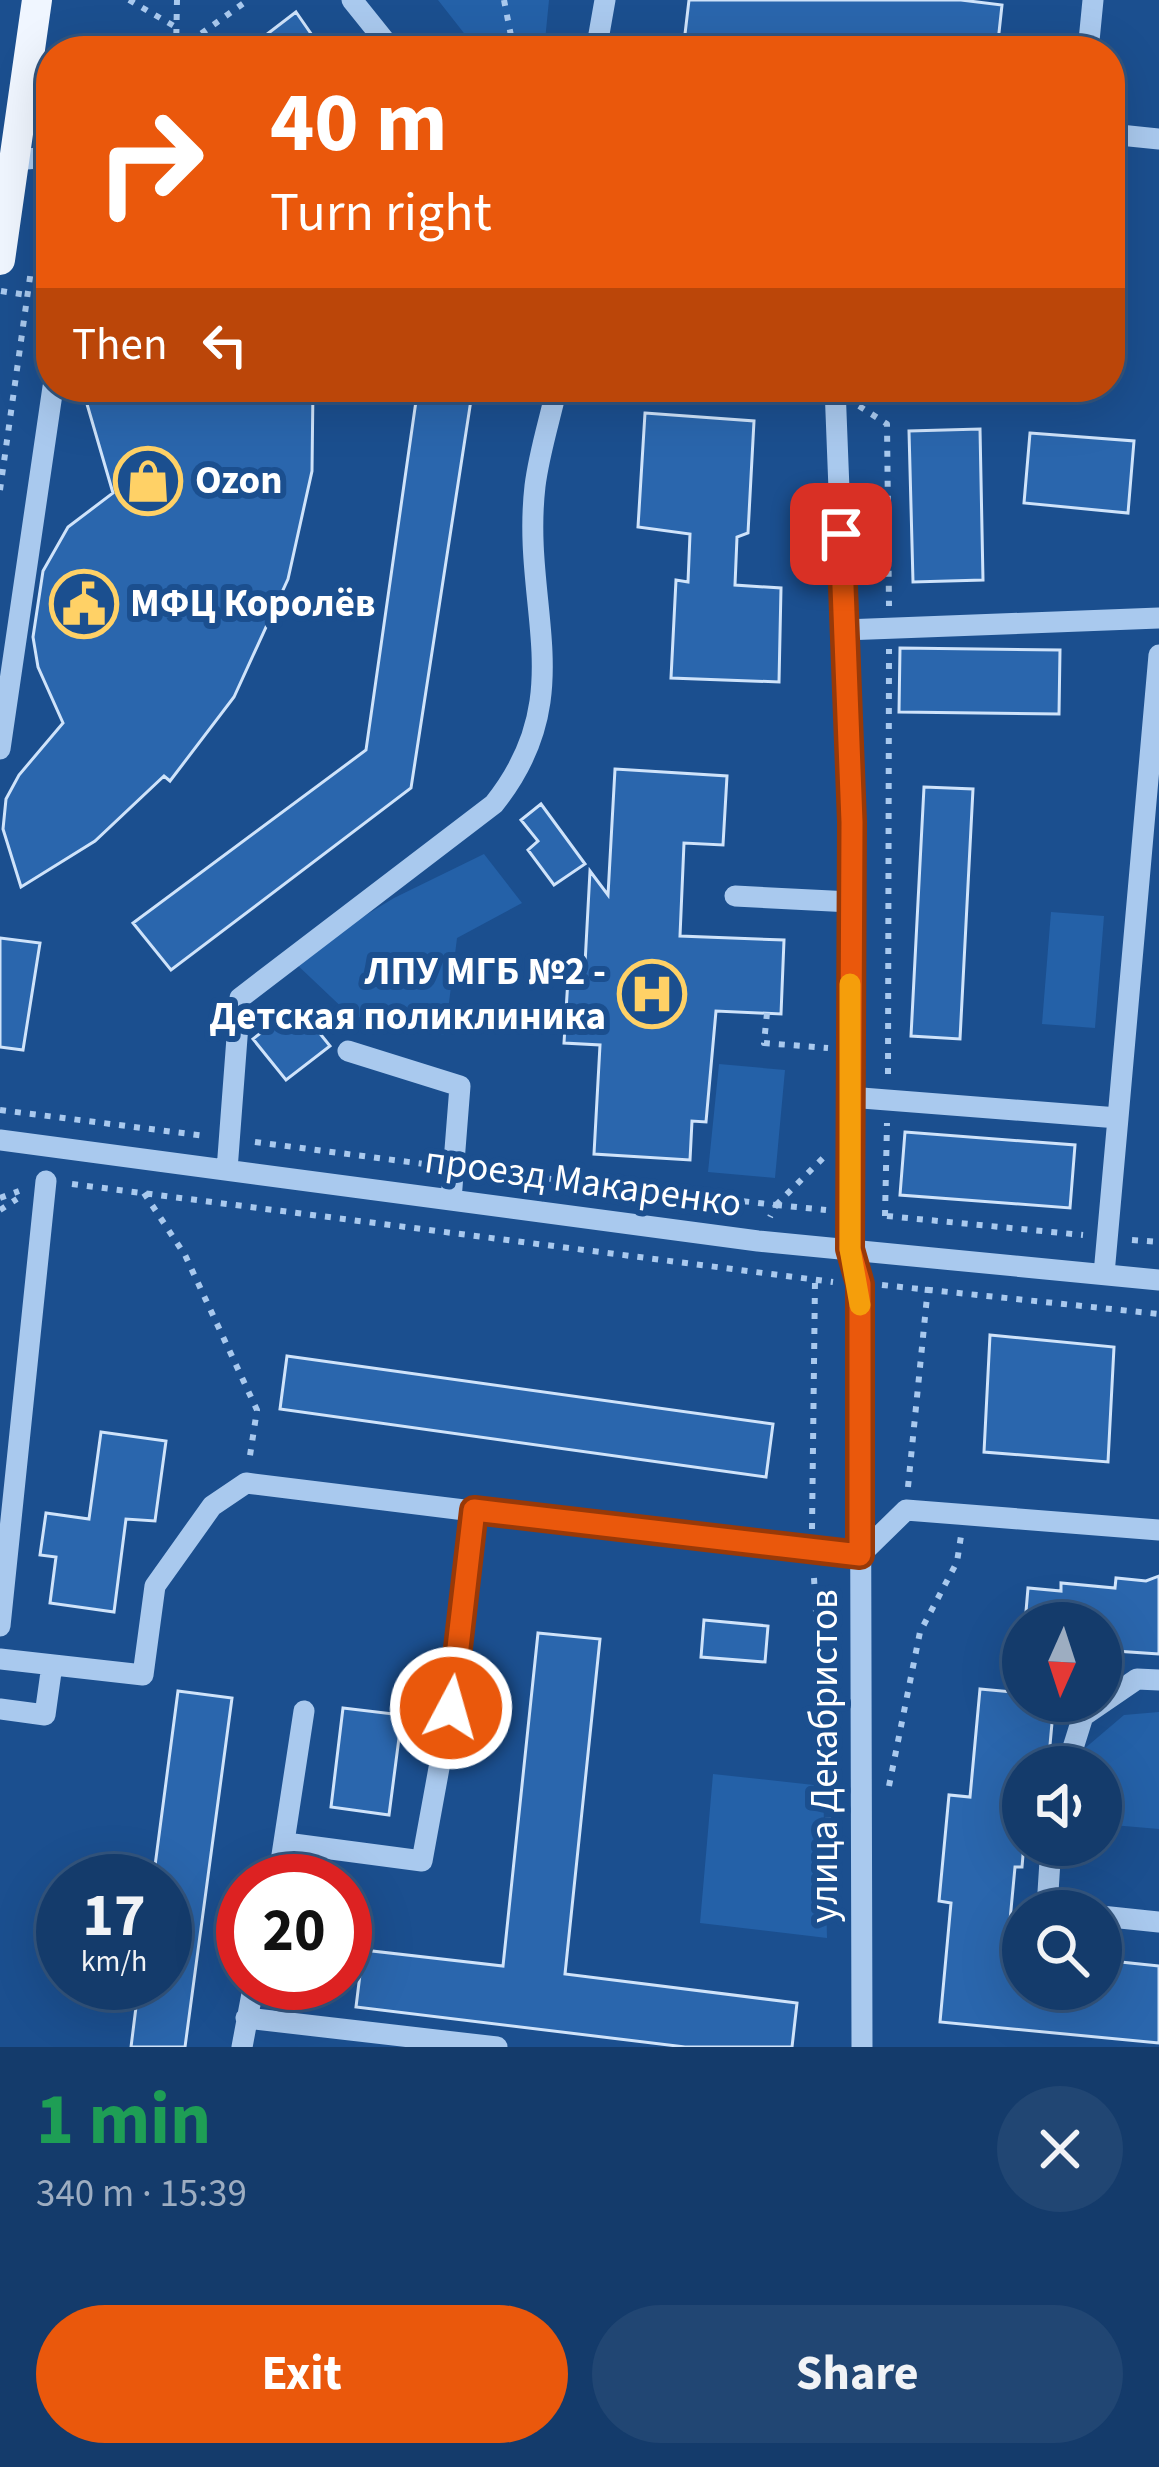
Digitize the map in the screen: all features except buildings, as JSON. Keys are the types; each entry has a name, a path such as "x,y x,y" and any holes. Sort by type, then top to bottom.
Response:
{"main road":[{"path":"0,260 37,0"}],"street":[{"path":"352,0 381,36"},
{"path":"599,36 605,0"},
{"path":"1089,36 1093,0"},
{"path":"1125,136 1159,139"},
{"path":"14,160 36,158"},
{"path":"0,749 51,402"},
{"path":"227,1170 240,998 494,804 524,766 542,708 535,487 554,402"},
{"name":"улица Декабристов","path":"835,402 851,902 850,1249 860,1284 862,2047"},
{"path":"844,630 1159,617"},
{"path":"1104,1274 1159,655"},
{"path":"735,896 851,902"},
{"path":"348,1052 460,1086 452,1200"},
{"path":"849,1097 1118,1118"},
{"name":"проезд Макаренко","path":"0,1140 758,1241 1159,1280"},
{"path":"0,1626 46,1180"},
{"path":"0,1659 142,1676 154,1586 212,1506 246,1483 860,1555 906,1510 1159,1530"},
{"path":"286,1843 422,1861 451,1708 474,1510"},
{"path":"0,1709 45,1715 52,1665"},
{"path":"1074,1746 1083,1716 1137,1679 1159,1680"},
{"path":"284,1854 304,1711"},
{"path":"1122,1918 1159,1922"},
{"path":"242,2047 248,2010"},
{"path":"246,2018 497,2047"}],"path":[{"path":"129,0 174,26"},
{"path":"175,36 177,0"},
{"path":"197,36 248,0"},
{"path":"504,0 511,36"},
{"path":"63,36 65,23"},
{"path":"0,490 34,249"},
{"path":"0,291 27,296"},
{"path":"854,402 887,424 885,1216"},
{"path":"766,1013 764,1043 850,1050"},
{"path":"0,1110 776,1205 1159,1242"},
{"path":"46,1180 815,1281 812,1552 833,1906"},
{"path":"144,1193 184,1255 257,1410 246,1483"},
{"path":"755,1272 758,1241 776,1205"},
{"path":"906,1510 928,1287 1159,1314"},
{"path":"888,1790 920,1632 957,1562 964,1515"}],"shaded area":[{"path":"438,0 549,0 545,36 466,36"},
{"path":"484,854 522,903 457,938 445,1035 350,1015 292,960 394,898"},
{"path":"1051,912 1104,916 1095,1028 1042,1024"},
{"path":"719,1064 785,1070 775,1178 708,1172"},
{"path":"1159,1712 1159,1829 1122,1826 1122,1746 1088,1746 1122,1722 1124,1715"},
{"path":"713,1774 823,1786 827,1938 700,1923"}],"slow traffic":[{"path":"850,984 850,1249 860,1284 860,1305"}],"place":[{"name":"Ozon","path":"148,481"},
{"name":"МФЦ Королёв","path":"84,604"},
{"name":"ЛПУ МГБ №2 - Детская поликлиника","path":"652,994"}],"route":[{"path":"451,1708 474,1510 860,1555 860,1284 850,1249 852,822 841,534"}]}
